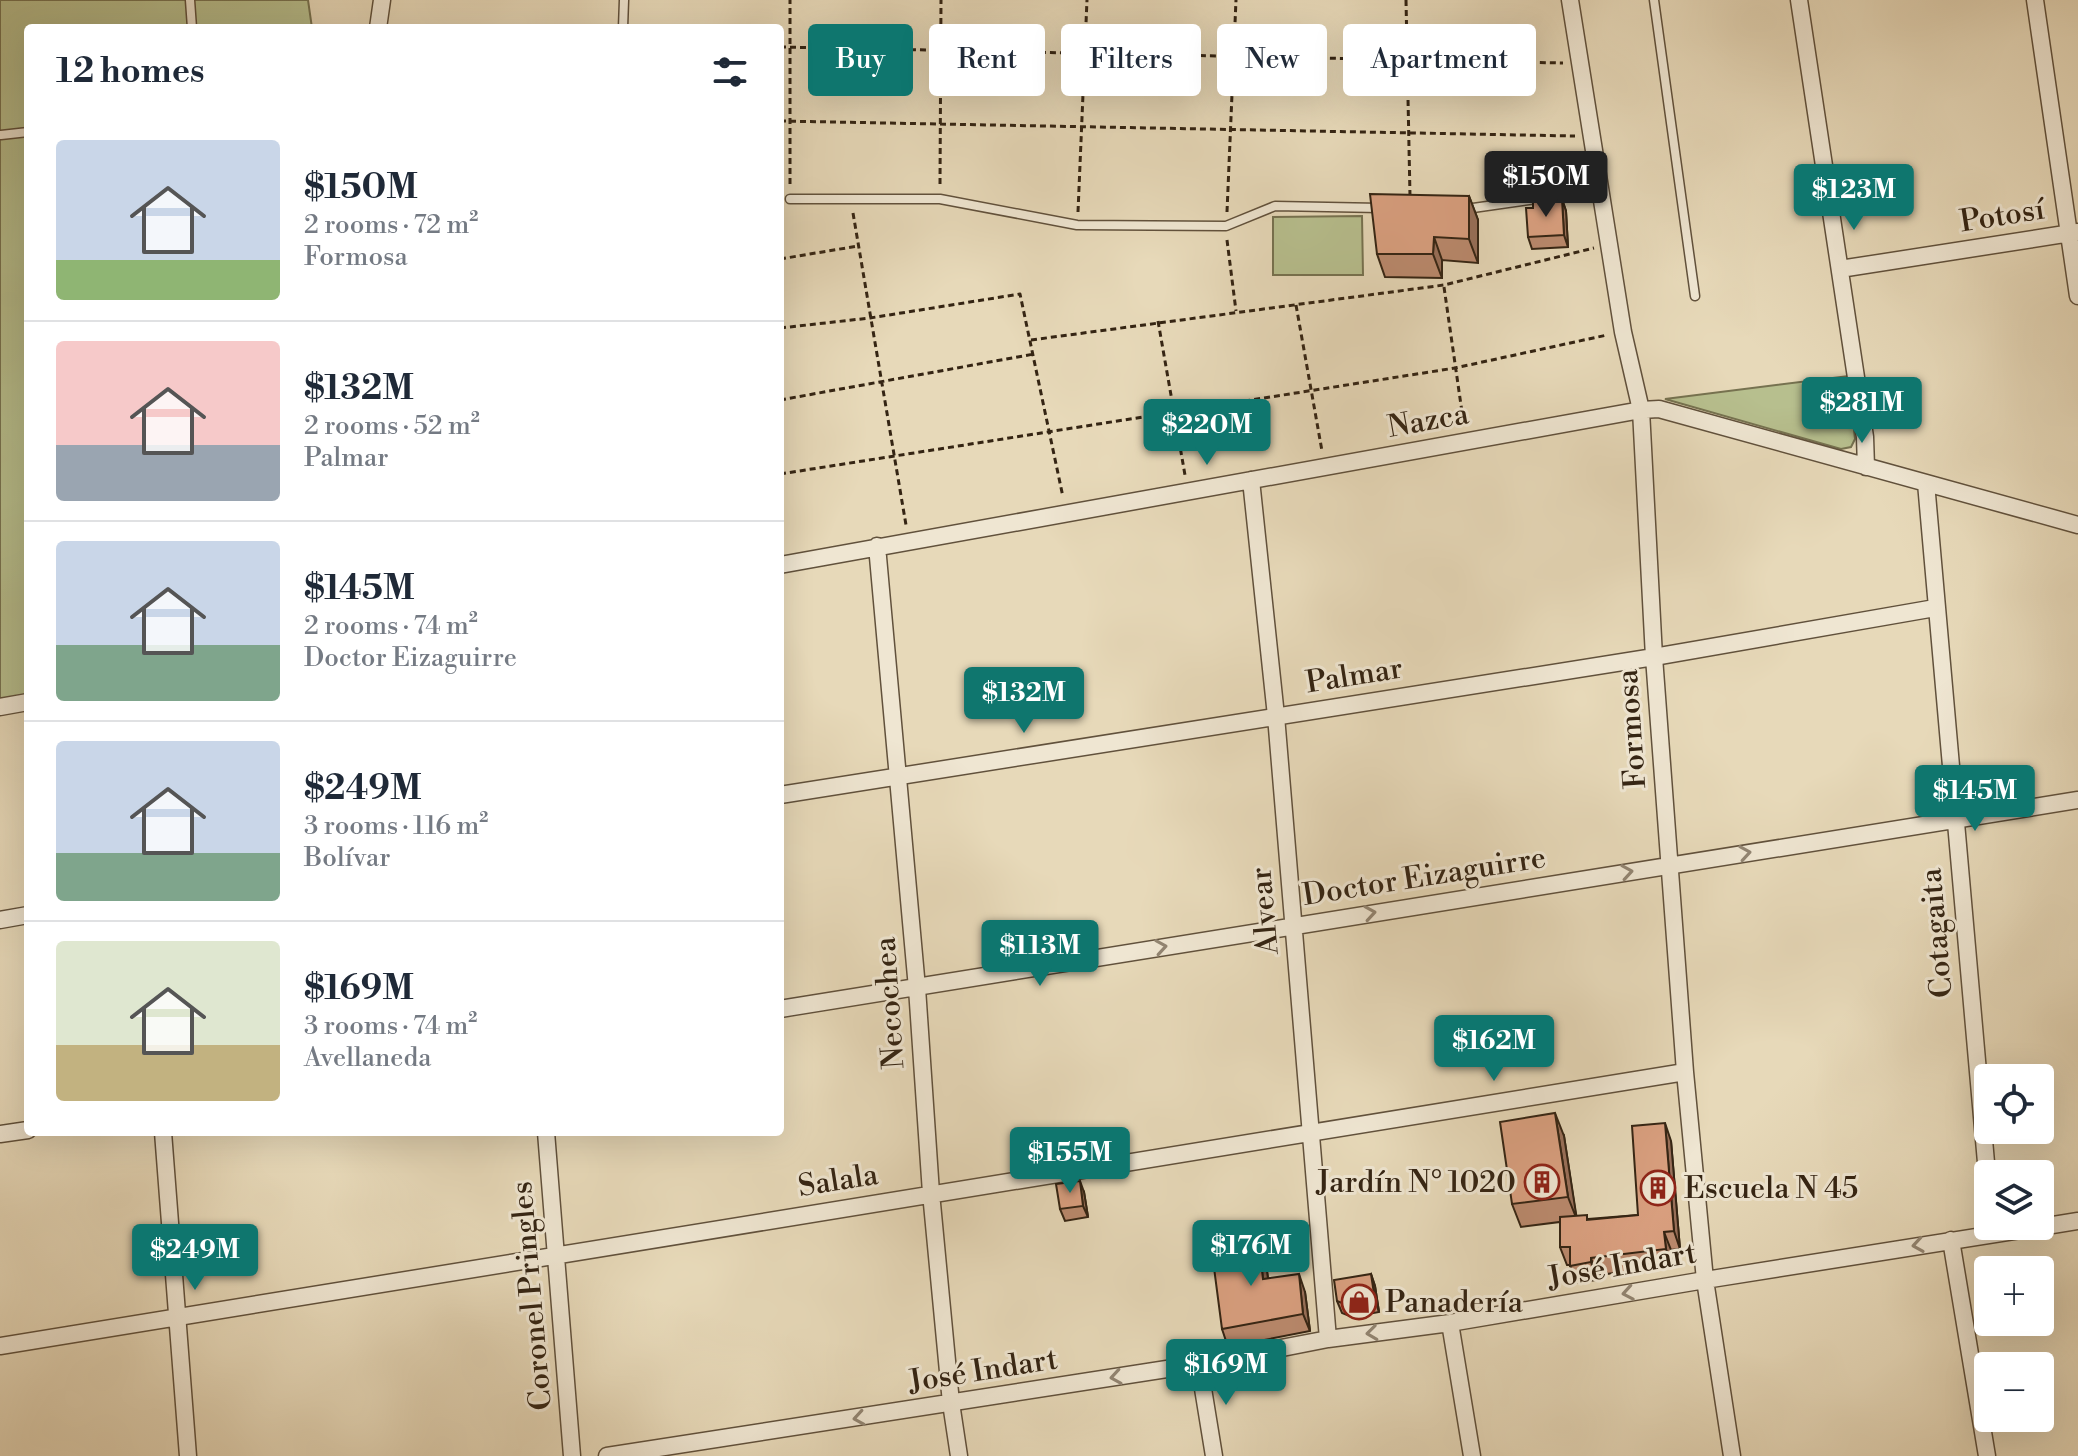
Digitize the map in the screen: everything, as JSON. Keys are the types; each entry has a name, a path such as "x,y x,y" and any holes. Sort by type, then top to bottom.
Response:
{"street":[{"path":"379,24 382,0"},
{"name":"Formosa","path":"1570,0 1623,332 1641,410 1654,657 1685,1072 1705,1280 1732,1456"},
{"path":"1799,0 1865,437 1866,467"},
{"path":"2035,0 2074,232 2078,296"},
{"name":"Potosí","path":"1840,269 2074,232"},
{"name":"Nazca","path":"784,564 1659,409 2078,525"},
{"name":"Alvear","path":"1251,480 1276,716 1328,1339"},
{"name":"Cotagaita","path":"1926,483 1986,1160"},
{"name":"Necochea","path":"877,546 917,988 931,1193 959,1456"},
{"name":"Palmar","path":"784,794 1654,657 1935,608"},
{"path":"0,707 24,703"},
{"name":"Doctor Eizaguirre","path":"784,1008 2078,800"},
{"path":"0,920 24,916"},
{"name":"Salala","path":"0,1346 1685,1072"},
{"path":"0,1134 24,1131"},
{"path":"163,1136 188,1456"},
{"name":"Coronel Pringles","path":"546,1136 572,1456"},
{"name":"José Indart","path":"2054,1224 2078,1221"},
{"name":"José Indart","path":"607,1456 1199,1364 1328,1339 1450,1323 1974,1234"},
{"path":"1951,1240 1987,1456"},
{"path":"1450,1323 1472,1456"},
{"path":"1199,1364 1214,1456"}],"lane":[{"path":"190,0 192,24"},
{"path":"623,24 624,0"},
{"path":"1654,0 1695,296"},
{"path":"1,135 24,132"},
{"path":"1451,209 1465,210 1600,190"},
{"path":"790,199 940,199 1077,225 1226,226 1275,206 1411,209"}],"path":[{"path":"790,0 790,199"},
{"path":"941,0 941,24"},
{"path":"1086,24 1087,0"},
{"path":"1235,24 1236,0"},
{"path":"1406,0 1406,24"},
{"path":"784,47 929,50"},
{"path":"1536,62 1579,63"},
{"path":"940,96 940,199"},
{"path":"1077,225 1083,96"},
{"path":"1233,96 1226,226 1236,311"},
{"path":"1407,96 1411,209"},
{"path":"784,121 1591,137"},
{"path":"850,199 908,541"},
{"path":"1031,340 1444,285 1609,244"},
{"path":"784,258 858,246"},
{"path":"1444,285 1466,441"},
{"path":"784,328 870,318 1020,294 1066,512"},
{"path":"1296,303 1324,466"},
{"path":"1158,321 1188,491"},
{"path":"784,473 1455,368 1623,332"},
{"path":"784,399 1034,354"}],"green space":[{"path":"0,0 308,0 311,24 24,24 24,697 0,701"},
{"path":"1362,216 1363,275 1273,275 1273,217"},
{"path":"1848,376 1855,439 1851,447 1841,449 1665,399"}],"building":[{"path":"1370,194 1469,196 1469,239 1434,237 1433,254 1377,254"},
{"path":"1562,199 1564,235 1528,237 1526,208 1533,208 1533,201"},
{"name":"Jardín N° 1020","path":"1555,1113 1568,1197 1512,1204 1500,1122"},
{"name":"Escuela N 45","path":"1665,1123 1674,1231 1664,1232 1666,1249 1591,1258 1591,1262 1570,1266 1570,1247 1560,1247 1560,1217 1587,1215 1587,1220 1638,1215 1632,1126"},
{"path":"1080,1181 1083,1206 1060,1209 1056,1184"},
{"path":"1235,1234 1237,1256 1260,1253 1263,1279 1299,1274 1303,1314 1222,1329 1210,1237"},
{"path":"1371,1274 1375,1300 1347,1305 1337,1301 1334,1280"}],"place":[{"name":"Jardín N° 1020","path":"1542,1182"},
{"name":"Escuela N 45","path":"1658,1188"},
{"name":"Panadería","path":"1359,1302"}]}
